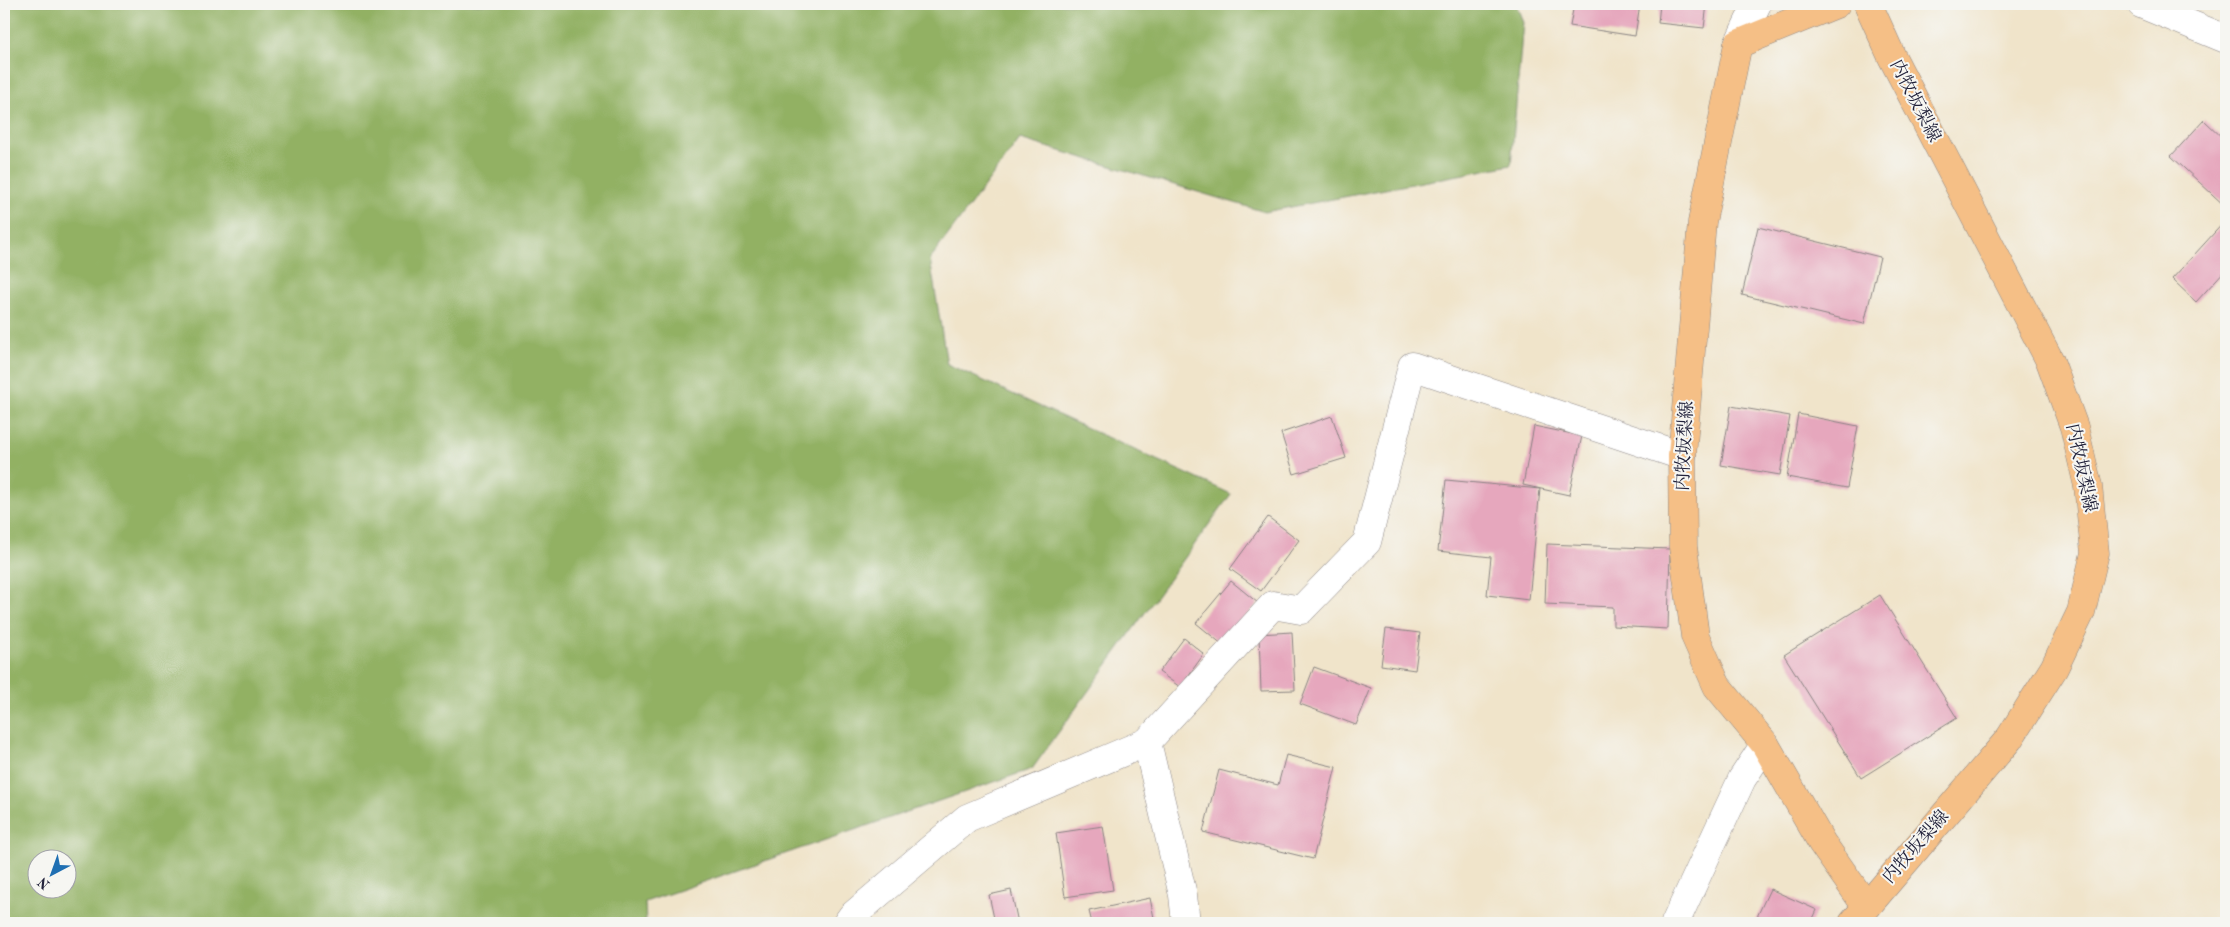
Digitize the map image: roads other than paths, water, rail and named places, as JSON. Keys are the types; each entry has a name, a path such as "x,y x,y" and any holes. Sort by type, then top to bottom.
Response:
{"main road":[{"path":"1738,44 1836,4"},
{"name":"内牧坂梨線","path":"1738,44 1702,222 1682,456 1683,547 1695,636 1717,686 1765,744 1822,843 1859,915 2009,739 2054,668 2077,620 2095,553 2088,486 2074,427 2050,361 1892,57 1868,4"}],"street":[{"path":"1738,44 1757,4"},
{"path":"2141,4 2226,39"},
{"path":"847,923 852,916 967,818 1147,742 1273,605 1301,610 1367,542 1412,366 1682,456"},
{"path":"1147,742 1182,895 1186,923"},
{"path":"1675,923 1742,779 1765,744"}]}
